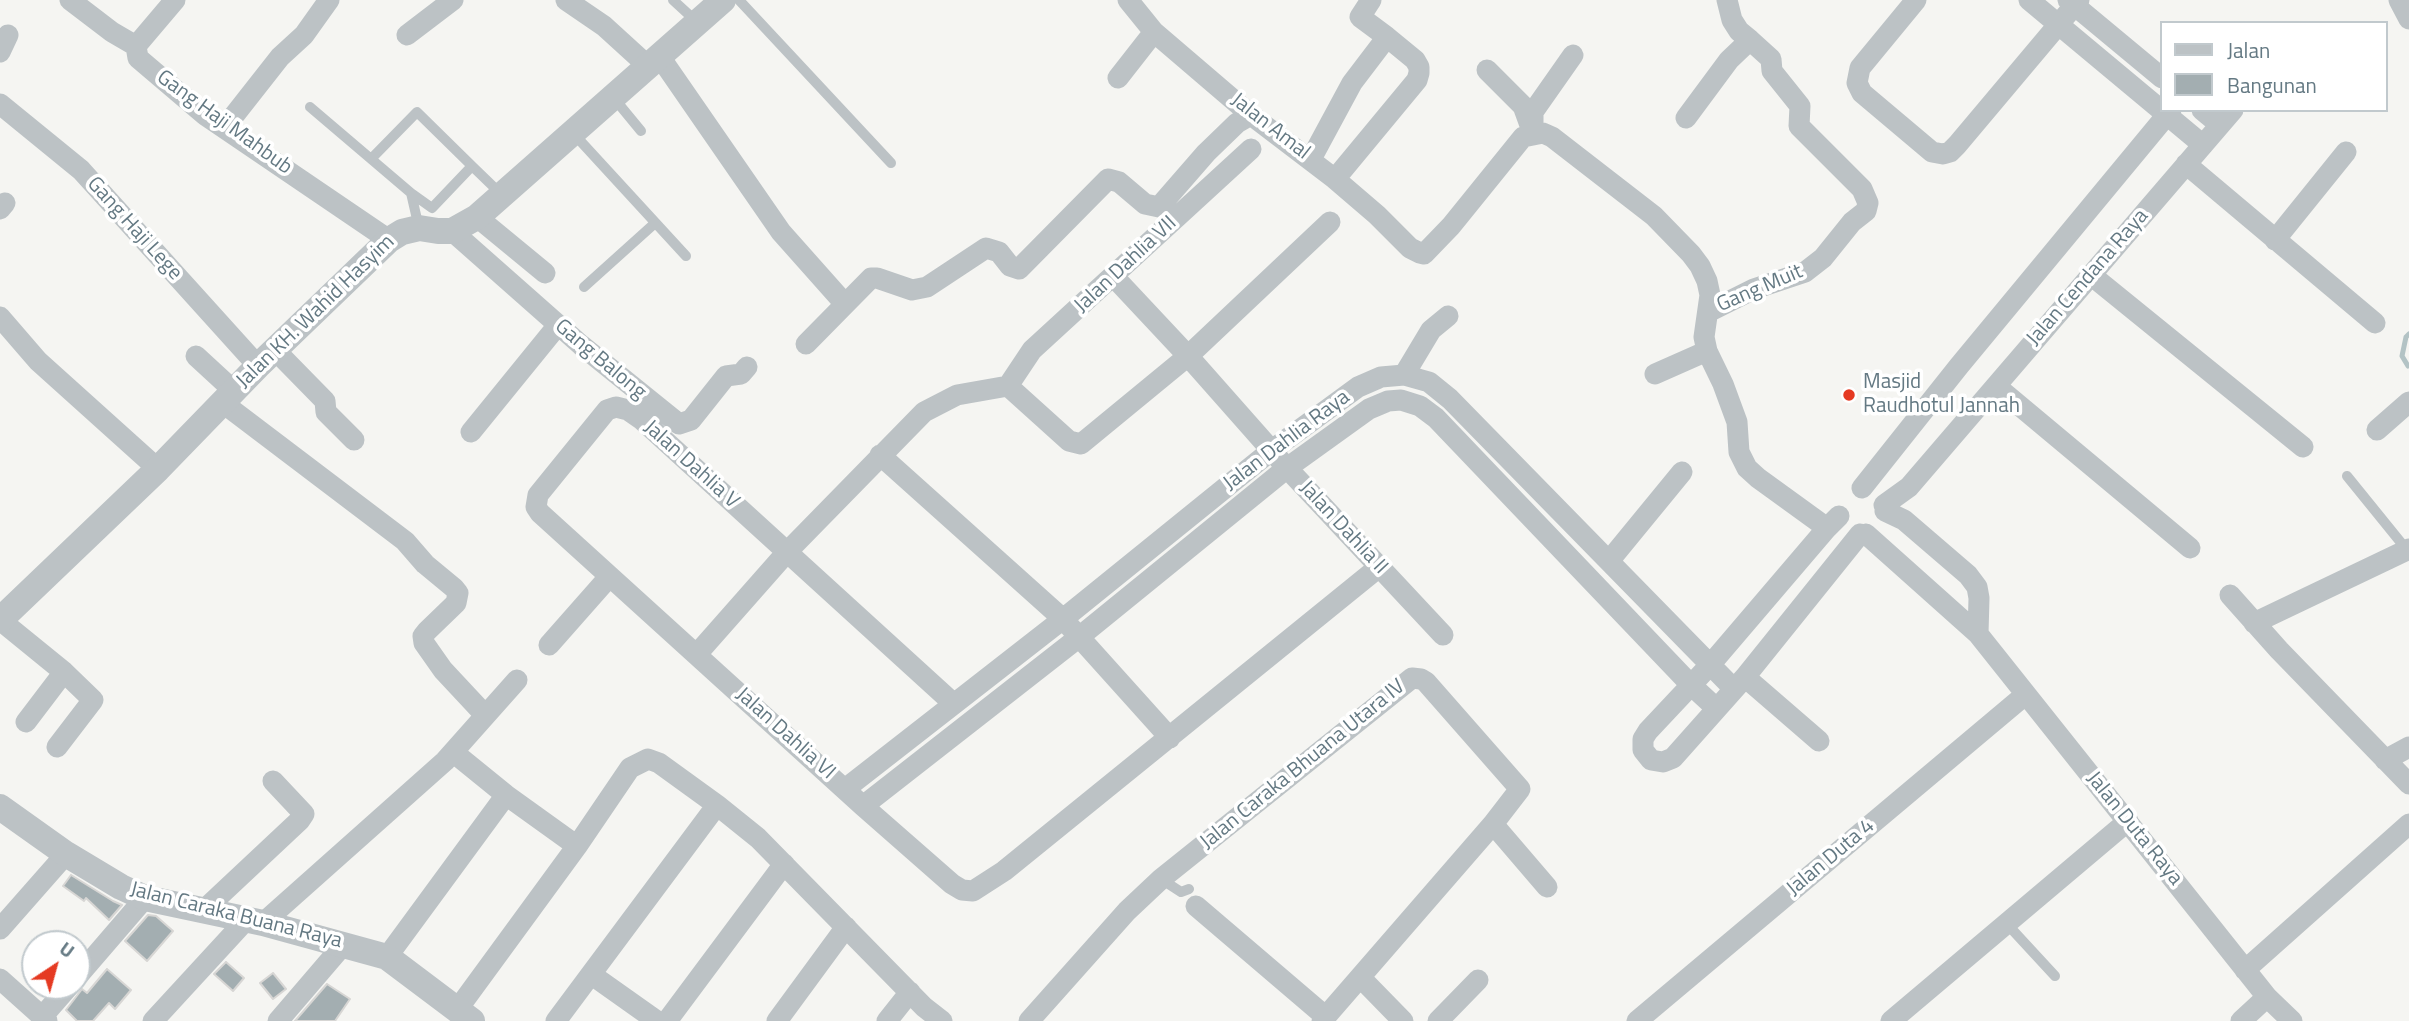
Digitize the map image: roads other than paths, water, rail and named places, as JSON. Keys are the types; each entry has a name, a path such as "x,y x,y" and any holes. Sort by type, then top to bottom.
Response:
{"street":[{"name":"Gang Haji Mahbub","path":"70,0 111,32 136,46 138,58 205,115 389,240"},
{"path":"136,46 175,0"},
{"path":"225,127 280,57 304,35 329,0"},
{"path":"407,35 453,0"},
{"path":"566,0 654,62 781,232 845,304"},
{"path":"452,231 477,217 723,0"},
{"name":"Jalan Amal","path":"1128,0 1154,32 1251,115 1335,179 1415,251 1424,254 1451,226 1513,146 1523,137 1533,134"},
{"path":"1335,179 1416,80 1419,67 1415,60 1360,17 1371,0"},
{"path":"1686,117 1729,60 1750,40 1739,31 1732,20 1727,0"},
{"path":"1916,0 1860,68 1857,83 1862,93 1933,152 1950,152 1957,145 2074,2 2160,76"},
{"path":"2029,0 2160,106"},
{"path":"2399,0 2409,19"},
{"path":"1118,78 1154,32"},
{"path":"1311,159 1352,83 1387,37"},
{"name":"Gang Muit","path":"1707,312 1754,289 1805,271 1823,258 1852,222 1866,211 1868,203 1861,189 1799,126 1800,106 1772,71 1771,59 1750,40"},
{"path":"1533,134 1533,112 1573,55"},
{"path":"1487,70 1523,106 1533,134"},
{"name":"Gang Haji Lege","path":"0,104 81,170 267,358 325,401 326,412 354,440"},
{"path":"2208,112 2226,118"},
{"path":"2169,113 2203,145"},
{"name":"Jalan Cendana Raya","path":"1862,488 1968,355 2169,113"},
{"path":"806,344 871,278 912,290 927,287 986,248 999,252 1010,266 1019,269 1108,179 1119,182 1145,204 1159,207 1206,153 1237,123 1251,115"},
{"name":"Jalan Cendana Raya","path":"1885,508 1909,487 2226,118"},
{"path":"1533,134 1543,133 1552,137 1654,216 1700,267 1710,295 1704,337 1707,351 1737,422 1739,452 1747,467 1833,522 1863,534"},
{"name":"Jalan Dahlia VII","path":"1007,386 1032,350 1251,149"},
{"path":"2275,240 2346,152"},
{"path":"2186,164 2375,323"},
{"path":"477,217 545,273"},
{"path":"697,654 787,552 924,412 945,399 974,390 1007,386 1069,441 1081,444 1188,356 1330,222"},
{"name":"Jalan KH. Wahid Hasyim","path":"0,620 158,469 389,240 402,232 419,228 438,232 452,231"},
{"name":"Gang Balong","path":"452,231 558,326 678,424 691,420 726,376 741,374 747,368"},
{"path":"2091,275 2303,447"},
{"name":"Jalan Dahlia II","path":"1114,277 1443,635"},
{"path":"1448,316 1431,330 1404,375 1429,382 1450,399 1710,665 1740,683 1819,741"},
{"path":"0,317 38,361 158,469"},
{"path":"471,432 558,326"},
{"path":"1655,373 1707,351"},
{"path":"196,356 228,397 405,541 417,556 454,588 458,597 456,603 427,631 423,636 424,643 443,670 485,715"},
{"name":"Jalan Dahlia Raya","path":"845,789 1063,620 1272,450 1358,387 1381,377 1404,375"},
{"path":"1996,386 2190,548"},
{"name":"Jalan Dahlia Raya","path":"863,806 1078,638 1287,468 1369,409 1388,401 1401,400 1420,405 1436,418 1716,708"},
{"path":"2377,430 2409,402"},
{"name":"Jalan Dahlia V","path":"538,495 607,410 616,407 628,410 641,419 787,552"},
{"path":"880,455 1063,620 1170,738 1379,567"},
{"path":"1609,561 1682,472"},
{"path":"1885,508 1880,526 1863,534 1740,683 1673,758 1663,762 1651,760 1643,750 1643,740 1648,731 1710,665 1833,522 1842,499 1850,491 1862,488 1879,495 1885,508 1904,520 1968,575 1977,587 1979,598 1978,634"},
{"name":"Jalan Dahlia VI","path":"538,495 536,507 540,513 863,806 962,890 973,891 1004,871 1170,738"},
{"name":"Jalan Duta Raya","path":"1863,534 1978,634 2245,970 2267,997 2292,1021"},
{"path":"2254,623 2408,549"},
{"path":"787,552 954,704"},
{"path":"549,645 609,577"},
{"path":"2230,595 2409,784"},
{"path":"0,620 93,700 57,747"},
{"path":"26,722 64,673"},
{"name":"Jalan Caraka Bhuana Utara IV","path":"1029,1021 1127,911 1161,879 1412,678 1421,678 1520,789 1493,824 1324,1019"},
{"path":"153,1021 255,922 453,752 517,680"},
{"name":"Jalan Duta 4","path":"1637,1021 2016,682"},
{"path":"2385,761 2409,747"},
{"path":"453,752 577,846"},
{"path":"465,1015 630,768 648,759 659,763 758,838 942,1021"},
{"path":"204,910 304,814 273,781"},
{"path":"387,957 506,794"},
{"path":"556,1021 717,805"},
{"name":"Jalan Caraka Buana Raya","path":"0,807 66,854 145,898 255,922 387,957 465,1015"},
{"path":"1891,1021 2128,821"},
{"path":"1493,824 1547,887"},
{"path":"2245,970 2409,824"},
{"path":"0,929 66,854"},
{"path":"667,1021 783,864"},
{"path":"91,961 145,898"},
{"path":"1193,898 1324,1019"},
{"path":"776,1021 846,927"},
{"path":"278,1021 344,944"},
{"path":"592,975 657,1021"},
{"path":"1360,977 1403,1021"},
{"path":"0,979 45,1019 59,1000"},
{"path":"1437,1021 1478,979"},
{"path":"887,1021 910,992"},
{"path":"2241,1021 2267,997"}],"lane":[{"path":"673,0 698,23"},
{"path":"739,0 891,163"},
{"path":"613,97 641,131"},
{"path":"310,107 432,208 472,166"},
{"path":"371,159 417,112 502,195"},
{"path":"573,133 654,224 687,256"},
{"path":"411,193 419,228"},
{"path":"584,286 654,224"},
{"path":"2347,476 2408,549"},
{"path":"1161,879 1193,898"},
{"path":"2007,924 2055,976"}],"waterway":[{"path":"2408,366 2402,356 2409,334"}],"place":[{"name":"Masjid Raudhotul Jannah","path":"1849,395"}]}
